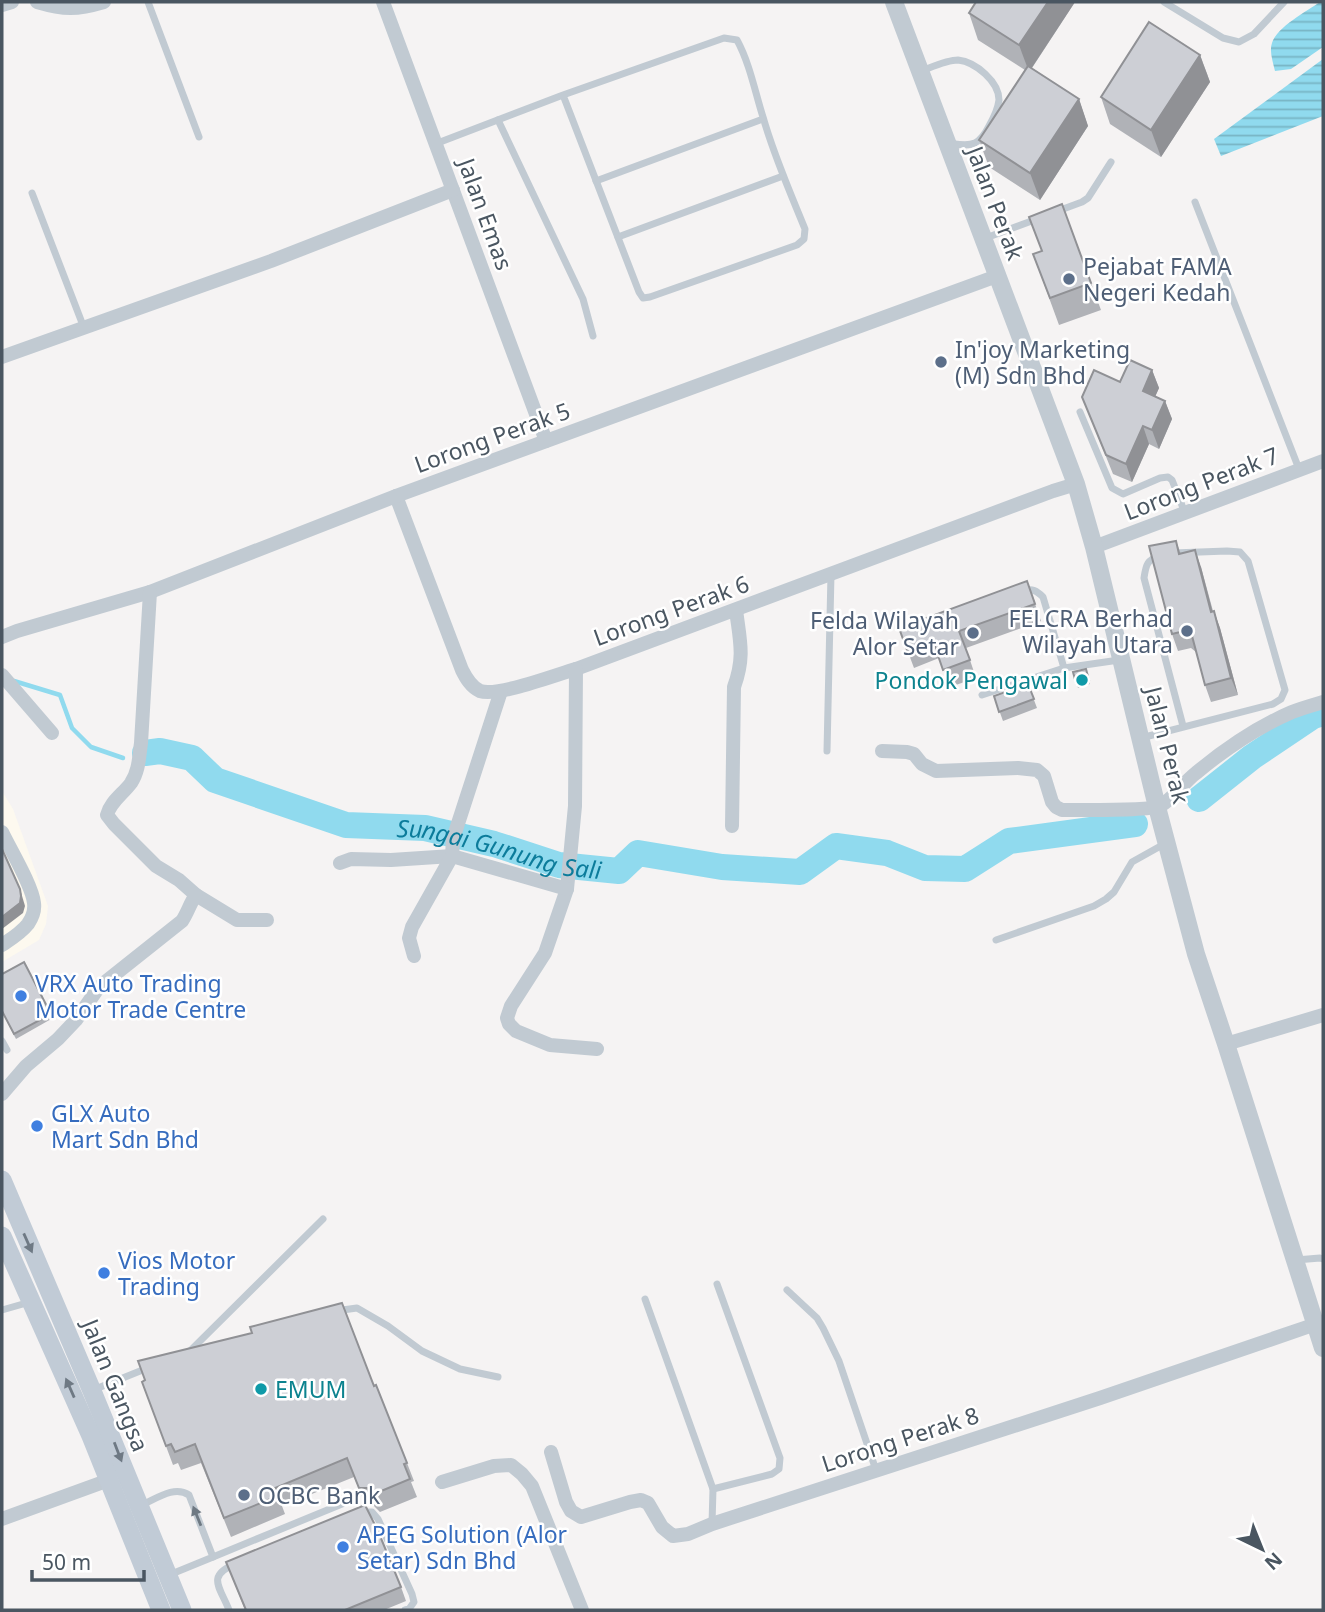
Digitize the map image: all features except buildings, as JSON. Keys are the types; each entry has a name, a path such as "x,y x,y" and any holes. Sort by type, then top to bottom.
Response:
{"main road":[{"name":"Jalan Gangsa","path":"2,1180 182,1610"},
{"name":"Jalan Gangsa","path":"2,1236 85,1423 161,1610"}],"street":[{"path":"37,2 71,9 104,2"},
{"name":"Jalan Emas","path":"383,2 546,441"},
{"name":"Jalan Perak","path":"894,2 1076,484 1196,954 1323,1348"},
{"path":"2,357 271,261 453,190"},
{"name":"Lorong Perak 5","path":"2,637 150,592 396,496 997,276"},
{"name":"Lorong Perak 7","path":"1094,547 1323,461"},
{"name":"Lorong Perak 6","path":"501,691 576,669 1076,484"},
{"path":"396,496 468,682 480,691 501,691 453,839 452,856 412,927 409,937 414,956"},
{"path":"150,592 138,767 132,782 109,808 107,816 156,866 179,880 196,895 237,920 267,920"},
{"path":"732,826 734,687 742,657 736,610"},
{"path":"576,669 575,806 567,889 545,953 511,1006 507,1018 516,1031 550,1045 597,1049"},
{"path":"2,675 52,733"},
{"path":"882,751 914,754 922,764 936,771 1018,768 1037,771 1045,776 1052,802 1062,810 1157,807 1236,743 1293,712 1323,702"},
{"path":"2,832 31,892 34,905 33,916 27,925 2,945"},
{"path":"340,863 351,859 391,860 452,856 567,889"},
{"path":"2,1094 26,1066 76,1020 99,987 181,921 190,910 196,895"},
{"path":"1226,1044 1323,1016"},
{"name":"Lorong Perak 8","path":"551,1452 566,1502 571,1511 581,1517 641,1500 648,1503 662,1527 673,1536 688,1534 1316,1324"},
{"path":"442,1482 494,1466 511,1465 522,1474 532,1486 582,1610"},
{"path":"2,1519 108,1480"}],"lane":[{"path":"148,2 199,138"},
{"path":"1164,2 1223,38 1239,41 1254,34 1284,2"},
{"path":"436,144 563,95 724,38 737,40 783,176 805,229 804,239 797,245 650,298 643,298 563,95"},
{"path":"920,71 955,60 964,61 984,72 995,88 999,100 993,119 984,134 975,143 967,145 947,143"},
{"path":"596,181 763,119"},
{"path":"498,120 583,299 593,336"},
{"path":"982,239 1082,202 1093,192 1111,162"},
{"path":"618,237 783,176"},
{"path":"32,193 85,328"},
{"path":"1195,202 1299,469"},
{"path":"1080,412 1112,488 1123,494 1168,477 1172,480 1185,513"},
{"path":"1141,738 1273,704 1281,699 1285,690 1248,561 1240,552 1166,554 1152,558 1146,566 1144,578 1183,726"},
{"path":"827,751 831,575"},
{"path":"1016,594 1029,589 1037,591 1043,597 1064,668"},
{"path":"982,695 1064,668 1122,660"},
{"path":"996,940 1106,900 1132,862 1166,842"},
{"path":"2,1041 7,1051"},
{"path":"190,1351 323,1219"},
{"path":"1296,1260 1323,1259"},
{"path":"713,1489 772,1474 779,1468 780,1458 717,1284"},
{"path":"787,1290 817,1318 823,1328 839,1361 876,1471"},
{"path":"645,1299 713,1489 712,1524"},
{"path":"2,1310 30,1301"},
{"path":"332,1311 357,1308 388,1326 422,1352 460,1369 498,1377"},
{"path":"178,1356 203,1347"},
{"path":"92,1391 153,1366"},
{"path":"140,1506 176,1490 182,1490 189,1495 213,1557"},
{"path":"168,1576 342,1504"},
{"path":"352,1517 365,1511 372,1512 378,1519 412,1594 414,1602 405,1610"},
{"path":"229,1610 217,1580 218,1574 237,1563"}],"shaded area":[{"path":"2,791 13,809 48,906 46,924 39,940 2,962"}],"water":[{"path":"1323,2 1323,47 1291,69 1275,71 1271,49 1275,37 1293,20"},
{"path":"1323,59 1323,116 1221,156 1214,139"}],"waterway":[{"path":"14,681 60,695 72,728 91,747 123,758"},
{"name":"Sungai Gunung Sali","path":"1199,799 1252,757 1313,716 1323,713"},
{"name":"Sungai Gunung Sali","path":"145,753 160,751 192,758 215,780 346,825 425,828 494,844 559,865 619,871 638,853 722,867 800,872 836,846 887,853 925,868 965,869 1009,841 1135,824"}],"place":[{"name":"Pejabat FAMA Negeri Kedah","path":"1069,279"},
{"name":"In'joy Marketing (M) Sdn Bhd","path":"941,362"},
{"name":"FELCRA Berhad Wilayah Utara","path":"1187,631"},
{"name":"Felda Wilayah Alor Setar","path":"973,633"},
{"name":"Pondok Pengawal","path":"1082,680"},
{"name":"VRX Auto Trading Motor Trade Centre","path":"21,996"},
{"name":"GLX Auto Mart Sdn Bhd","path":"37,1126"},
{"name":"Vios Motor Trading","path":"104,1273"},
{"name":"EMUM","path":"261,1389"},
{"name":"OCBC Bank","path":"244,1495"},
{"name":"APEG Solution (Alor Setar) Sdn Bhd","path":"343,1547"}]}
